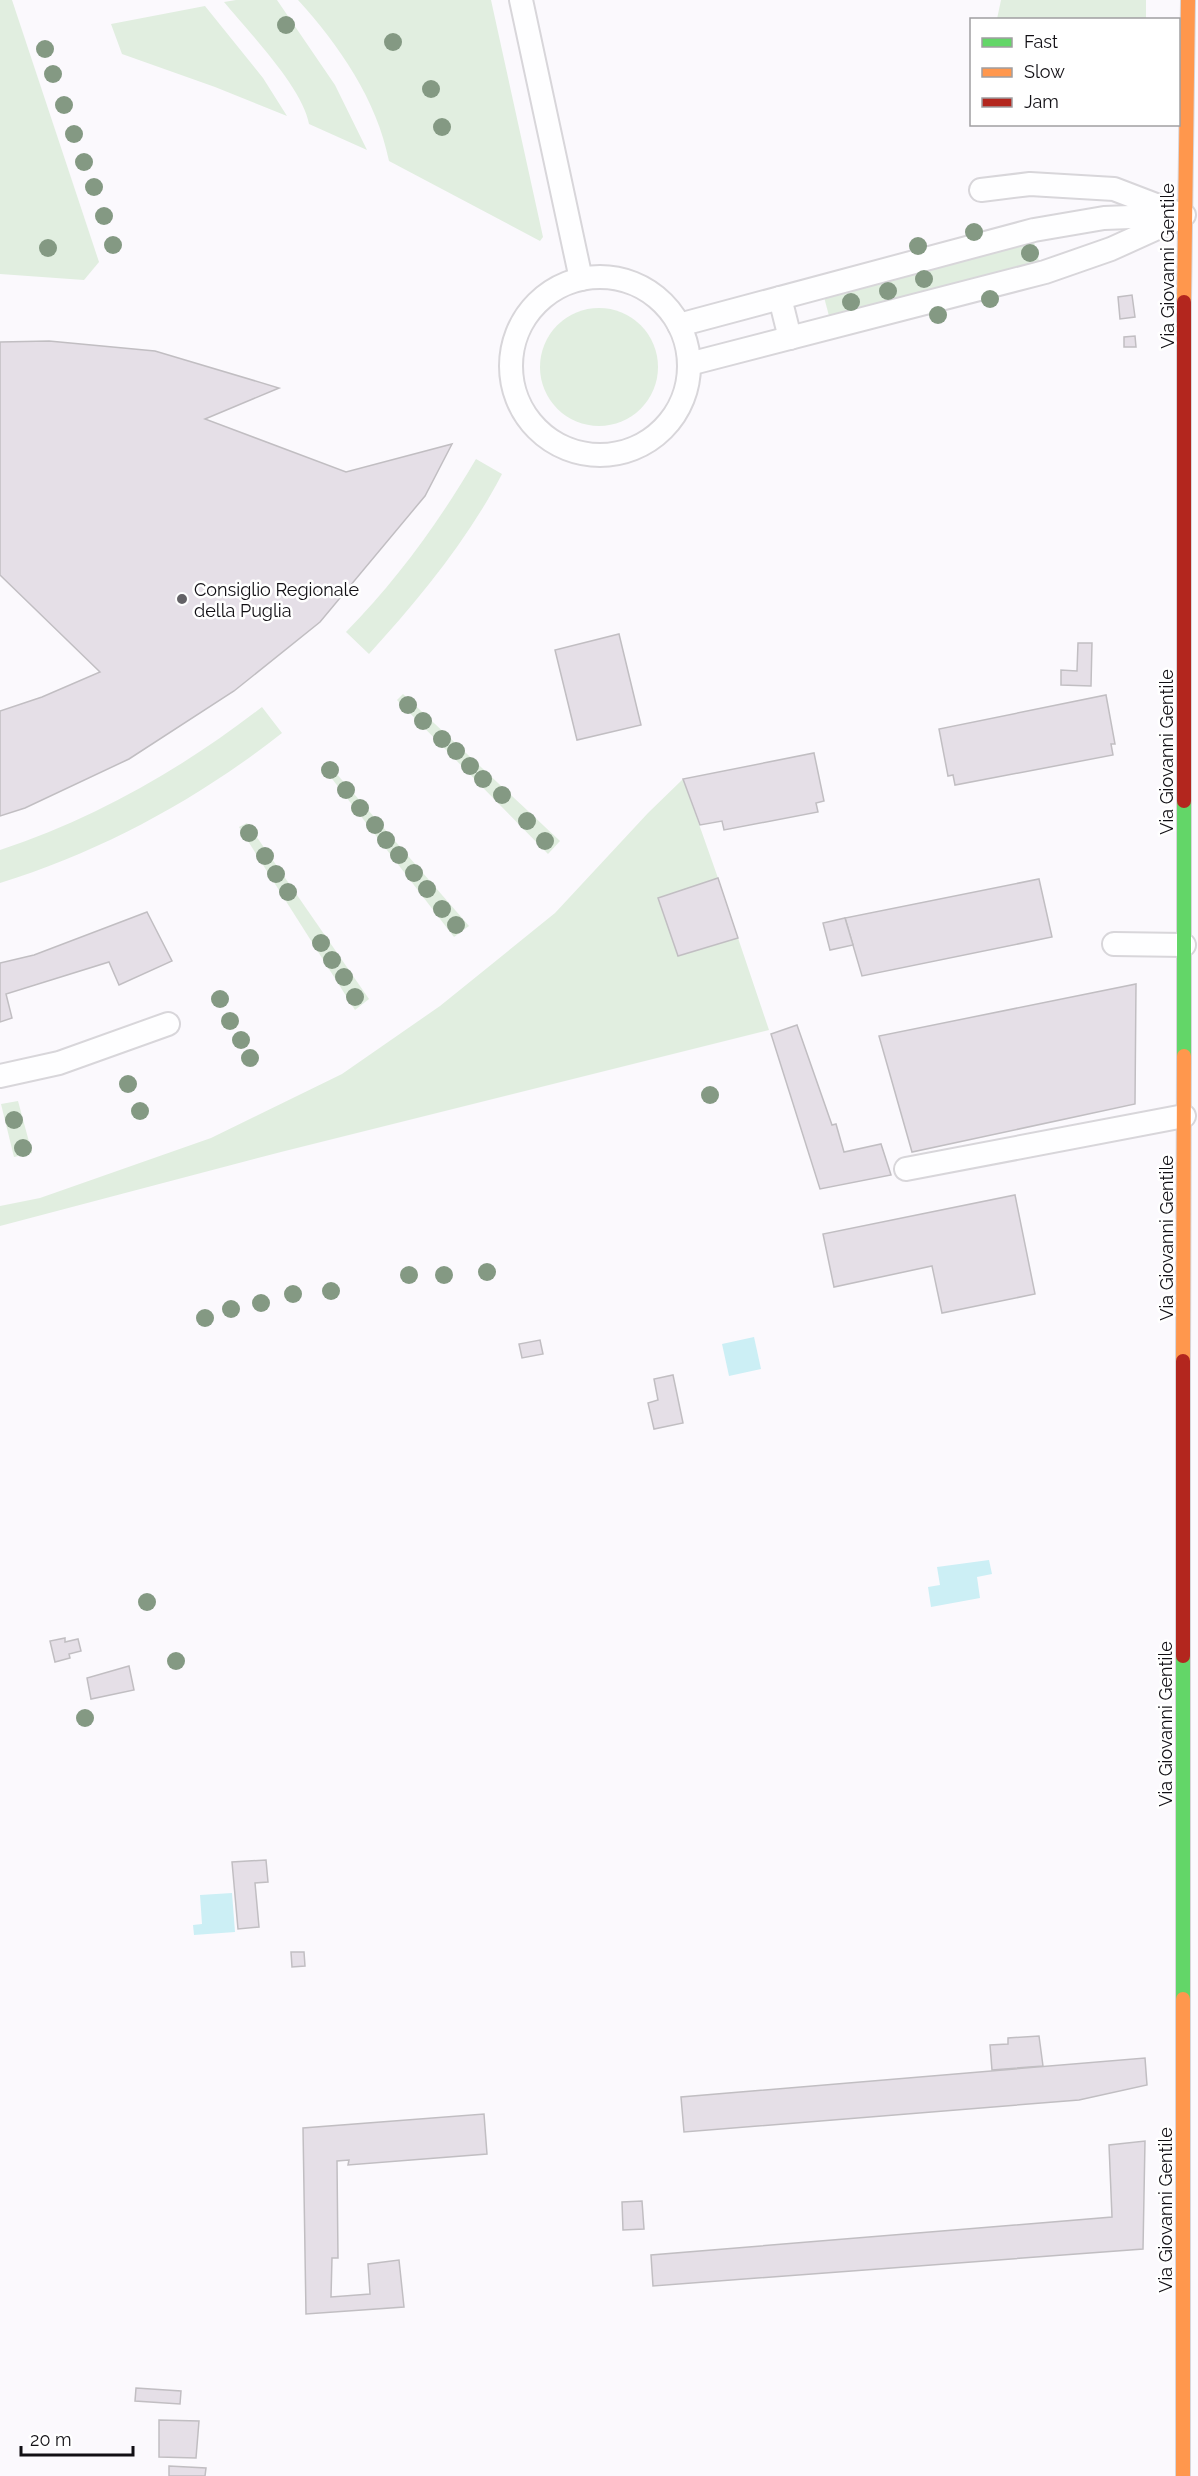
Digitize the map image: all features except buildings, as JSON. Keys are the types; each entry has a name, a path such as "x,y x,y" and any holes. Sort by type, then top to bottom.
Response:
{"main road":[{"name":"Via Giovanni Gentile","path":"1183,2476 1191,1774 1191,1342 1184,1116 1184,215 1188,0"}],"lane":[{"path":"521,0 581,279"},
{"path":"981,190 1030,184 1114,189 1184,215"},
{"path":"679,325 1034,230 1104,218 1184,215"},
{"path":"689,364 1045,272 1111,249 1184,215"},
{"path":"610,277 638,285 662,302 679,325 689,364 684,394 670,421 647,442 619,453 588,455 559,446 537,430 521,407 515,390 511,354 519,328 534,305 556,288 581,279 610,277"},
{"path":"780,298 790,338"},
{"path":"1114,944 1184,945"},
{"path":"0,1076 59,1063 168,1024"},
{"path":"906,1169 1184,1116"}],"green space":[{"path":"0,0 12,0 99,262 84,280 0,274"},
{"path":"277,0 335,85 367,150 309,124 305,110 286,77 224,2"},
{"path":"298,0 491,0 543,237 540,241 389,161 383,138 366,95 342,55"},
{"path":"1001,0 1146,0 1146,18 997,18"},
{"path":"205,6 263,78 287,116 215,87 122,54 111,24"},
{"path":"1034,242 1039,261 829,316 824,297"},
{"path":"599,308 622,312 641,325 654,344 658,367 654,390 641,409 622,422 599,426 576,422 557,409 544,390 540,367 544,344 557,325 576,312"},
{"path":"476,459 502,474 458,546 406,612 369,654 346,632 383,592 416,550"},
{"path":"403,694 560,841 548,854 397,700"},
{"path":"262,707 282,733 217,780 148,821 112,839 0,883 0,850 70,823 137,790 201,751"},
{"path":"328,764 469,926 454,937 323,767"},
{"path":"683,779 718,878 658,898 678,955 738,938 769,1030 281,1152 0,1226 0,1206 40,1198 211,1138 342,1074 440,1006 555,913 648,813"},
{"path":"247,823 369,999 355,1010 239,827"},
{"path":"18,1101 32,1153 14,1157 1,1104"}],"water":[{"path":"754,1337 761,1369 729,1376 722,1344"},
{"path":"989,1560 992,1574 977,1577 980,1598 931,1607 928,1587 940,1585 937,1567"},
{"path":"232,1893 235,1932 194,1935 193,1925 202,1924 200,1895"}],"traffic: fast":[{"path":"1184,801 1184,1056"},
{"path":"1183,1656 1183,1999"}],"traffic: slow":[{"path":"1184,302 1188,0"},
{"path":"1183,1361 1184,1056"},
{"path":"1183,1999 1183,2476"}],"traffic: jam":[{"path":"1184,302 1184,801"},
{"path":"1183,1361 1183,1656"}],"place":[{"name":"Consiglio Regionale della Puglia","path":"182,599"}]}
